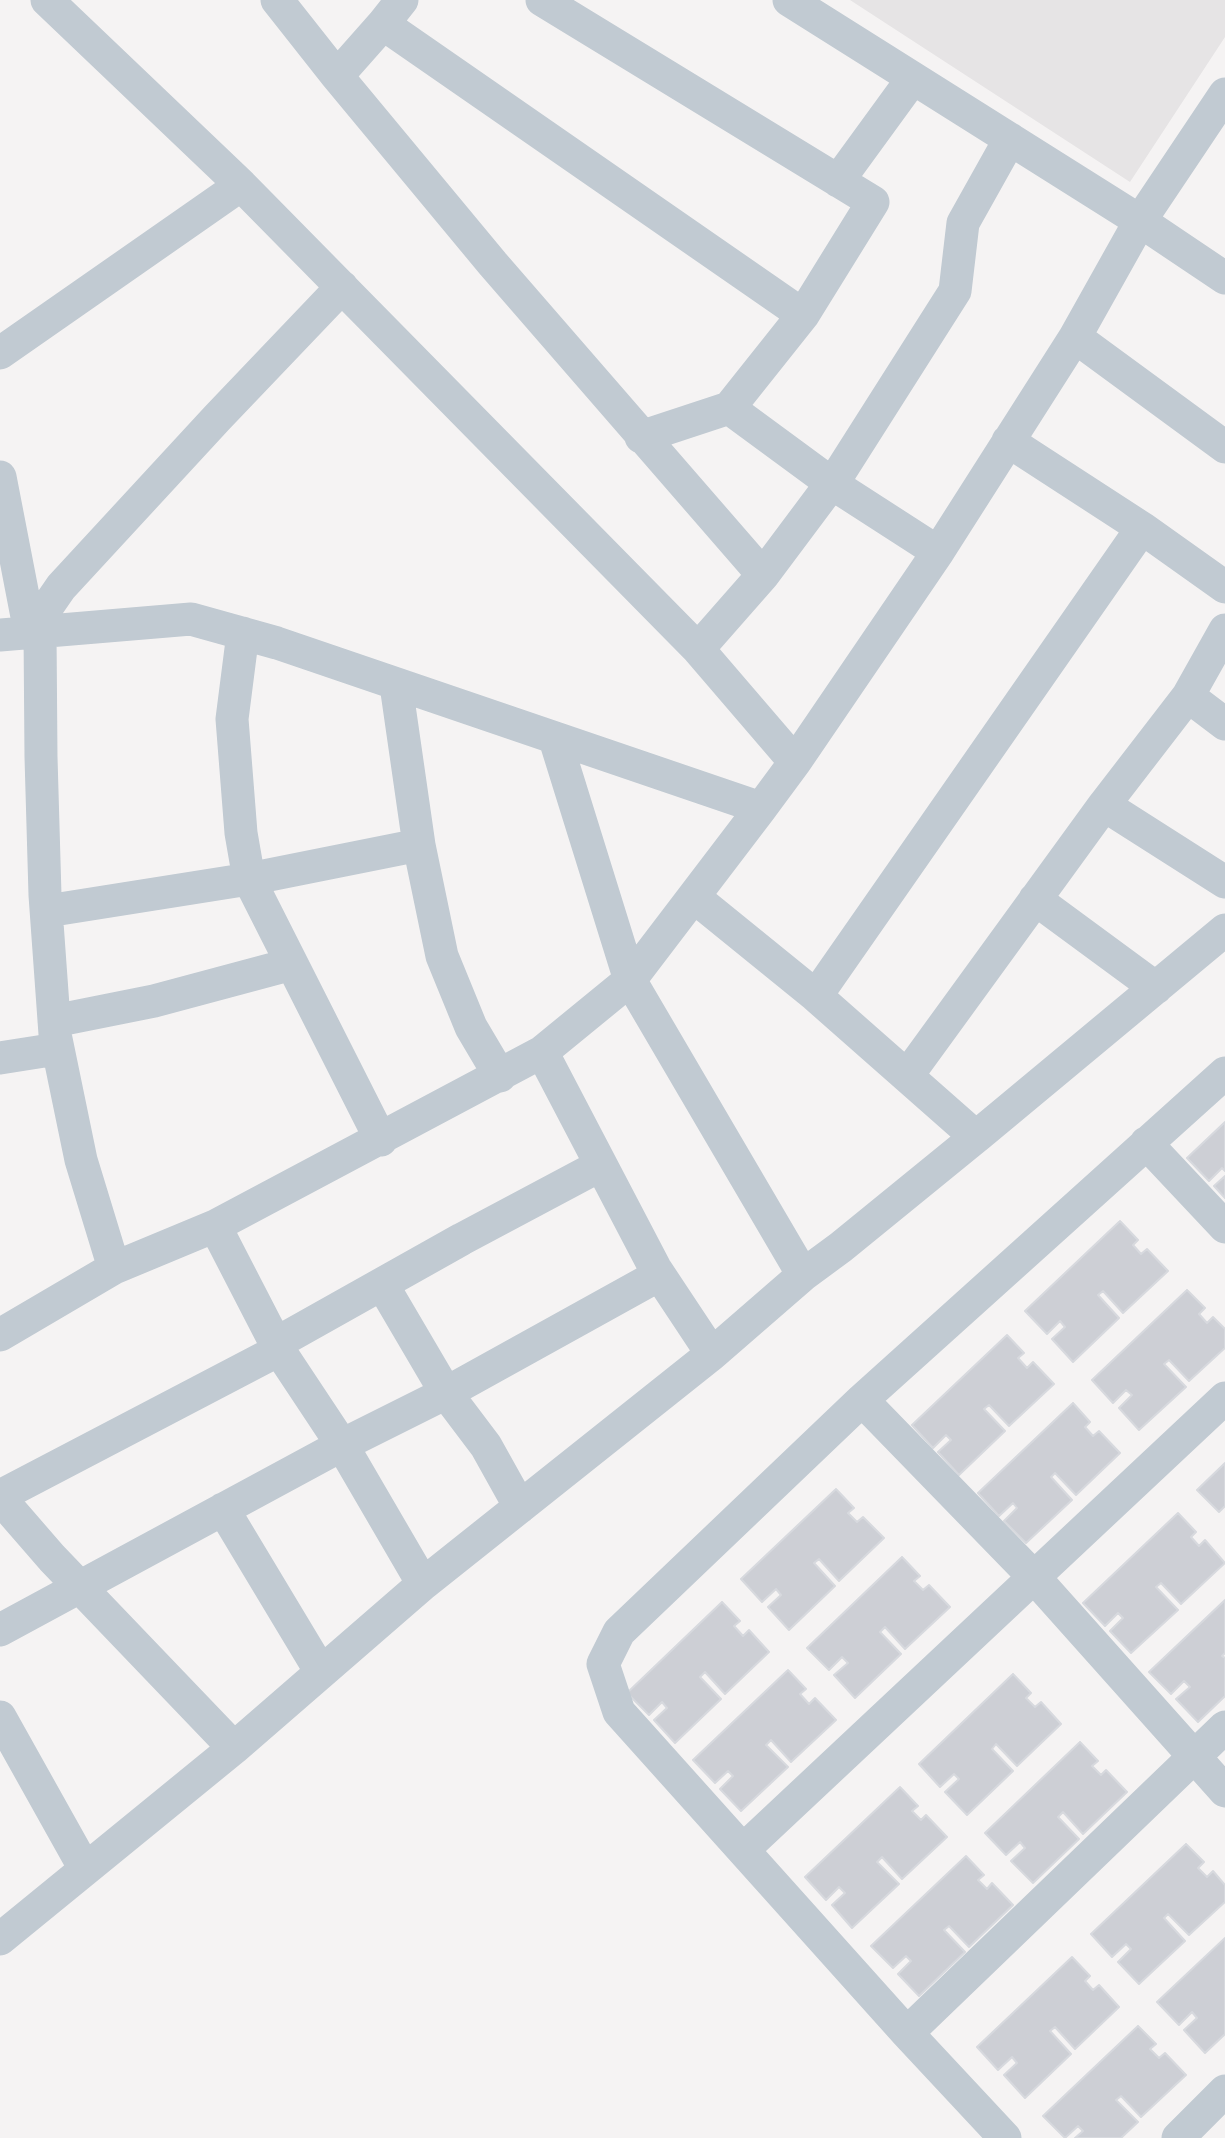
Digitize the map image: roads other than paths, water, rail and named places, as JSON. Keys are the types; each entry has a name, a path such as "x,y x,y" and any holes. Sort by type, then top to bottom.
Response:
{"street":[{"path":"47,0 241,185 698,649 795,762"},
{"path":"277,0 493,264 763,575"},
{"path":"542,0 873,202 803,315 729,408 641,437"},
{"path":"789,0 1140,221 1225,278"},
{"path":"337,76 392,12 803,315"},
{"path":"838,181 913,78"},
{"path":"0,1335 114,1268 215,1226 500,1076 542,1052 630,980 795,762 939,552 1074,337 1140,221 1223,102"},
{"path":"698,649 763,575 831,483 955,291 963,223 1010,139"},
{"path":"0,353 241,185"},
{"path":"23,633 61,587 216,418 342,287"},
{"path":"1074,337 1225,447"},
{"path":"729,408 831,483 939,552"},
{"path":"1008,441 1142,528 1225,587"},
{"path":"1,490 41,757 55,1035 81,1160 114,1268"},
{"path":"816,996 1142,528"},
{"path":"23,633 191,619 243,633 761,808"},
{"path":"907,1076 1104,805 1188,696 1225,630"},
{"path":"243,633 232,719 240,833 249,879 381,1140"},
{"path":"396,685 419,845 442,956 471,1027 500,1076"},
{"path":"1188,696 1225,724"},
{"path":"555,739 630,980 803,1275"},
{"path":"1104,805 1225,883"},
{"path":"47,911 249,879 419,845"},
{"path":"694,897 816,996 976,1137"},
{"path":"1035,899 1156,988"},
{"path":"0,1939 234,1748 423,1584 712,1354 803,1275 976,1137 1225,930"},
{"path":"0,1058 55,1035 155,1001 292,964"},
{"path":"542,1052 659,1275 712,1354"},
{"path":"1005,2138 907,2033 619,1712 603,1664 619,1633 862,1400 1225,1073"},
{"path":"1146,1143 1225,1227"},
{"path":"234,1748 80,1586 0,1497 277,1347 382,1284 601,1165"},
{"path":"215,1226 277,1347 342,1445 423,1584"},
{"path":"0,1630 342,1445 446,1393 659,1275"},
{"path":"382,1284 446,1393 486,1446 520,1507"},
{"path":"743,1850 1225,1398"},
{"path":"862,1400 1033,1576 1225,1791"},
{"path":"223,1509 321,1672"},
{"path":"0,1717 85,1869"},
{"path":"907,2033 1225,1727"},
{"path":"1178,2138 1225,2091"}]}
